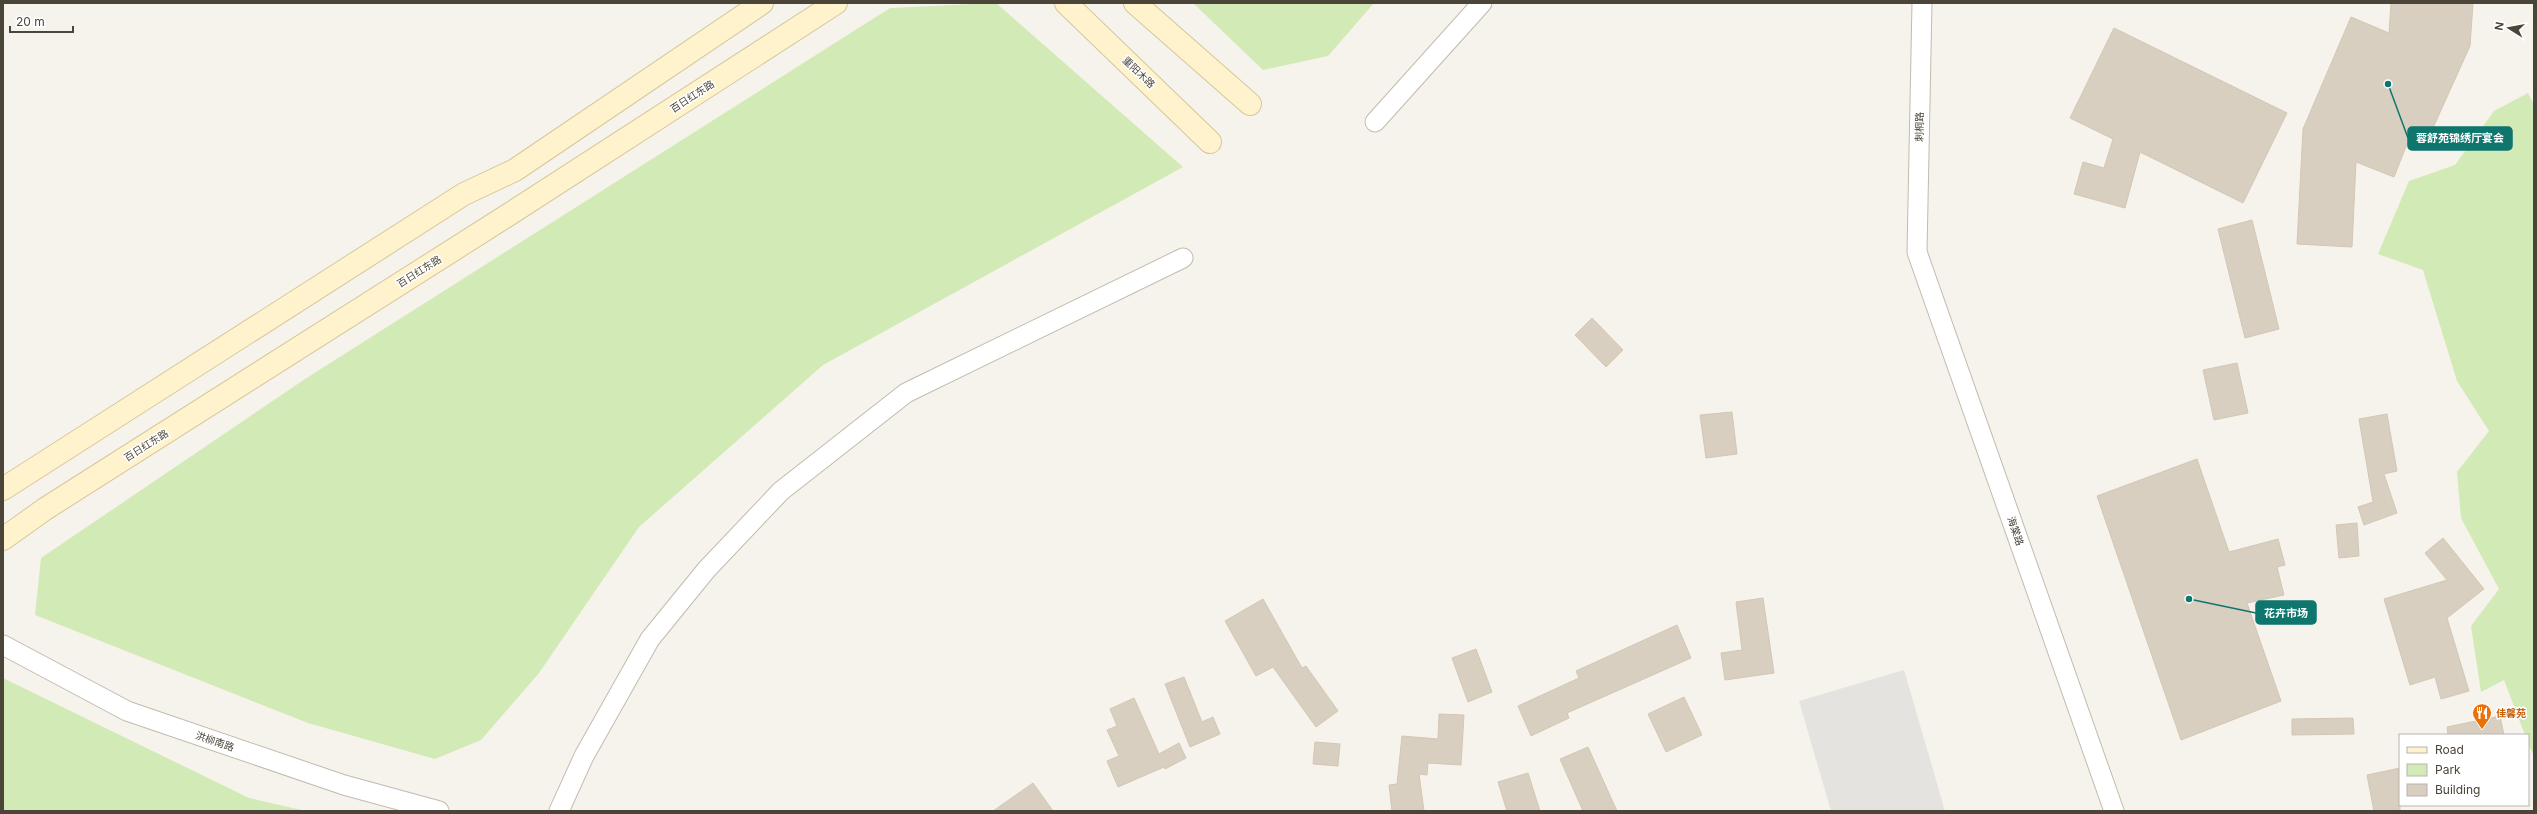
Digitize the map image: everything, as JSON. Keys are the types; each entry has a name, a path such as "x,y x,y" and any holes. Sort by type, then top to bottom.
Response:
{"street":[{"path":"3,489 464,194 515,170 762,3"},
{"name":"百日红东路","path":"3,539 45,509 498,221 836,3"},
{"name":"重阳木路","path":"1066,3 1210,142"},
{"path":"1136,3 1250,104"},
{"path":"1375,122 1482,3"},
{"name":"刺桐路","path":"1917,252 1922,3"},
{"name":"海棠路","path":"1917,252 2114,811"},
{"path":"559,811 584,756 650,639 707,569 781,491 906,393 1183,258"},
{"name":"洪柳南路","path":"3,645 127,711 344,785 439,811"}],"green space":[{"path":"996,3 1183,167 823,365 639,527 539,673 481,740 435,759 308,723 35,615 41,558 305,379 890,8"},
{"path":"1193,3 1374,3 1328,56 1263,70"},
{"path":"2528,93 2534,105 2534,756 2529,746 2529,734 2525,734 2504,680 2481,692 2471,626 2499,589 2461,518 2457,472 2489,431 2457,381 2423,270 2378,254 2409,181 2455,165 2494,111"},
{"path":"3,678 249,798 306,811 3,811"}],"shaded area":[{"path":"1904,670 1945,811 1831,811 1799,701"}],"building":[{"path":"2391,3 2473,3 2470,46 2423,150 2407,144 2394,177 2356,162 2352,247 2297,244 2303,129 2351,17 2389,33"},
{"path":"2114,28 2287,113 2243,203 2140,152 2125,208 2074,194 2083,162 2104,168 2113,139 2070,118"},
{"path":"2252,220 2279,329 2245,338 2218,229"},
{"path":"1592,318 1623,350 1606,367 1575,335"},
{"path":"2237,363 2248,413 2214,420 2203,370"},
{"path":"1732,412 1737,454 1706,458 1700,415"},
{"path":"2387,414 2397,471 2384,474 2397,513 2364,525 2358,507 2373,502 2359,419"},
{"path":"2197,459 2229,552 2278,539 2285,565 2277,567 2284,595 2247,603 2281,701 2181,740 2097,496"},
{"path":"2357,523 2359,556 2339,558 2336,525"},
{"path":"2443,538 2484,589 2447,618 2469,691 2441,699 2435,677 2410,685 2384,599 2447,580 2425,553"},
{"path":"1763,598 1774,673 1725,680 1721,653 1742,650 1736,602"},
{"path":"1263,599 1302,668 1306,666 1338,711 1316,727 1273,667 1256,676 1225,621"},
{"path":"1677,625 1691,658 1567,713 1569,718 1531,736 1518,706 1579,678 1576,671"},
{"path":"1476,649 1492,692 1468,702 1452,658"},
{"path":"1184,677 1202,722 1213,717 1220,734 1190,747 1165,684"},
{"path":"1684,697 1702,735 1666,752 1648,714"},
{"path":"1134,698 1159,754 1179,743 1186,758 1165,769 1164,767 1118,787 1107,761 1119,756 1107,730 1117,726 1110,709"},
{"path":"1439,714 1464,715 1461,765 1428,763 1427,775 1419,774 1424,811 1392,811 1389,785 1397,784 1402,736 1438,739"},
{"name":"佳馨苑","path":"2500,716 2504,734 2448,734 2447,727"},
{"path":"2353,718 2354,734 2292,735 2292,719"},
{"path":"1315,742 1340,744 1338,766 1313,764"},
{"path":"1588,747 1617,811 1583,811 1560,759"},
{"path":"2399,768 2400,811 2374,811 2367,775"},
{"path":"1528,773 1540,811 1507,811 1498,782"},
{"path":"1033,783 1053,811 993,811"}],"place":[{"name":"蓉舒苑锦绣厅宴会","path":"2388,84"},
{"name":"花卉市场","path":"2189,599"},
{"name":"佳馨苑","path":"2482,730"}]}
